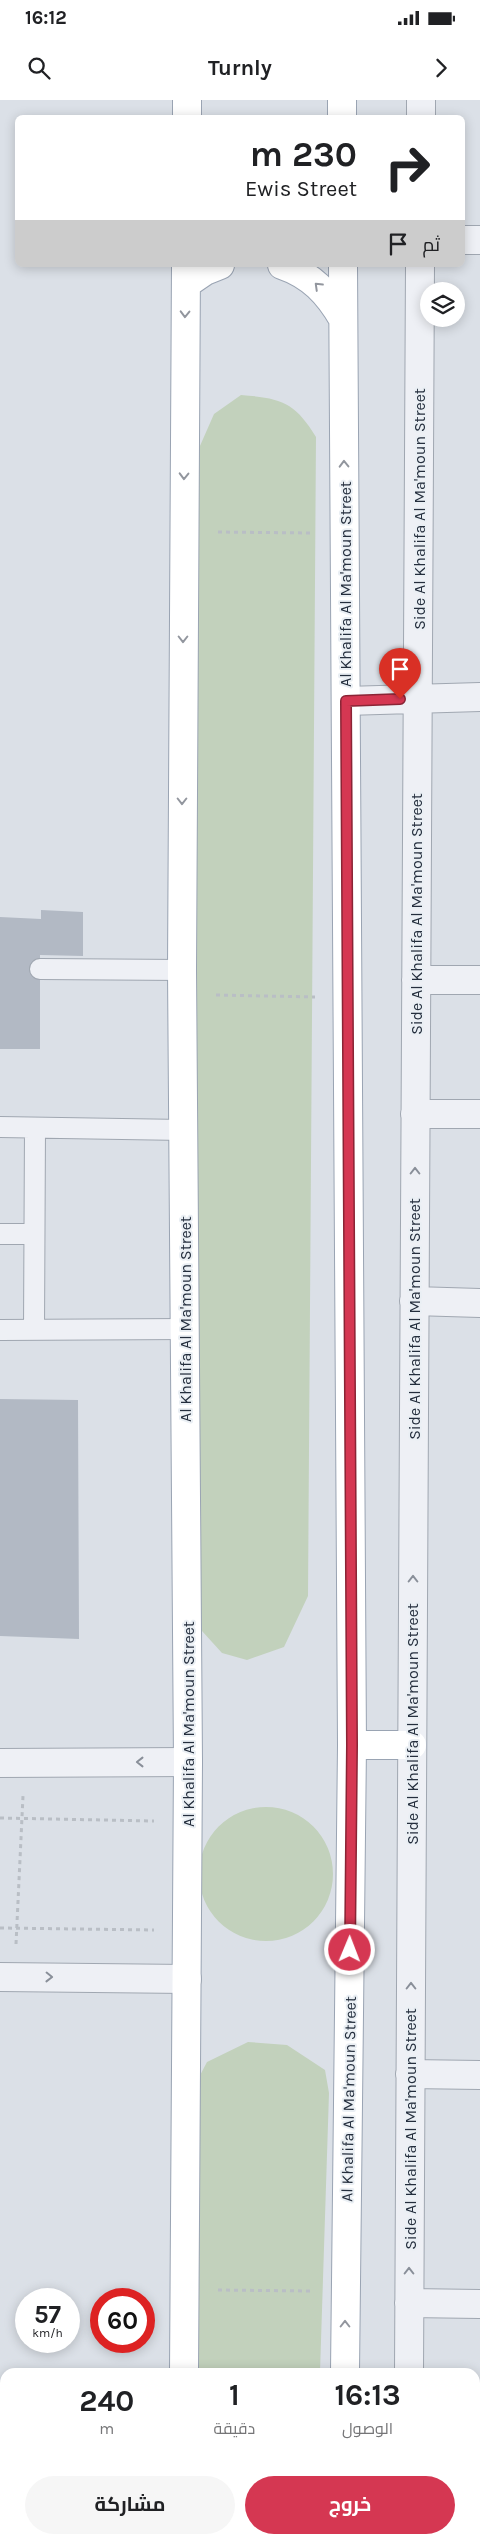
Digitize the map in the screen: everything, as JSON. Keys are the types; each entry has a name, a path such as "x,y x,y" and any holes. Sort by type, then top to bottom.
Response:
{"main road":[{"path":"187,100 187,115"},
{"path":"342,100 342,115"},
{"path":"186,275 215,267"},
{"path":"288,267 315,282 331,299 343,319"},
{"name":"Al Khalifa Al Ma'moun Street","path":"343,267 352,1745 345,2368"},
{"name":"Al Khalifa Al Ma'moun Street","path":"184,2368 188,1930 182,982 183,532 186,275"},
{"path":"352,1745 412,1745"}],"street":[{"path":"421,100 421,115"},
{"path":"465,240 480,240"},
{"name":"Side Al Khalifa Al Ma'moun Street","path":"409,2368 420,267"},
{"path":"346,701 480,697"},
{"path":"416,980 480,980"},
{"path":"415,1114 480,1114"},
{"path":"414,1301 480,1303"},
{"path":"12,1763 188,1762"},
{"path":"8,1977 187,1979"},
{"path":"410,2074 480,2075"},
{"path":"409,2303 480,2304"}],"lane":[{"path":"40,969 182,982"},
{"path":"0,1127 183,1130"},
{"path":"34,1330 35,1128"},
{"path":"0,1234 33,1234"},
{"path":"0,1330 184,1329"}],"path":[{"path":"183,532 345,533"},
{"path":"182,982 348,998"},
{"path":"8,1977 17,1928 22,1819 12,1763"},
{"path":"0,1818 188,1822"},
{"path":"0,1928 188,1930"},
{"path":"186,2289 345,2292"}],"green space":[{"path":"241,395 277,400 286,404 301,416 316,437 308,1596 284,1647 247,1660 222,1653 202,1631 189,1593 196,455 214,414"},
{"path":"266,1807 292,1812 303,1818 313,1827 322,1837 328,1848 333,1874 328,1900 322,1911 313,1921 303,1930 292,1936 266,1941 240,1936 229,1930 219,1921 210,1911 204,1900 199,1874 204,1848 210,1837 219,1827 229,1818 240,1812"},
{"path":"248,2042 287,2045 325,2070 329,2093 320,2368 189,2368 187,2100 207,2062"}],"building":[{"path":"41,910 83,912 83,956 40,955 40,1049 0,1049 0,917 41,919"},
{"path":"0,1399 78,1400 79,1639 0,1636"}],"route":[{"path":"350,1950 352,1745 346,701 400,699"}]}
